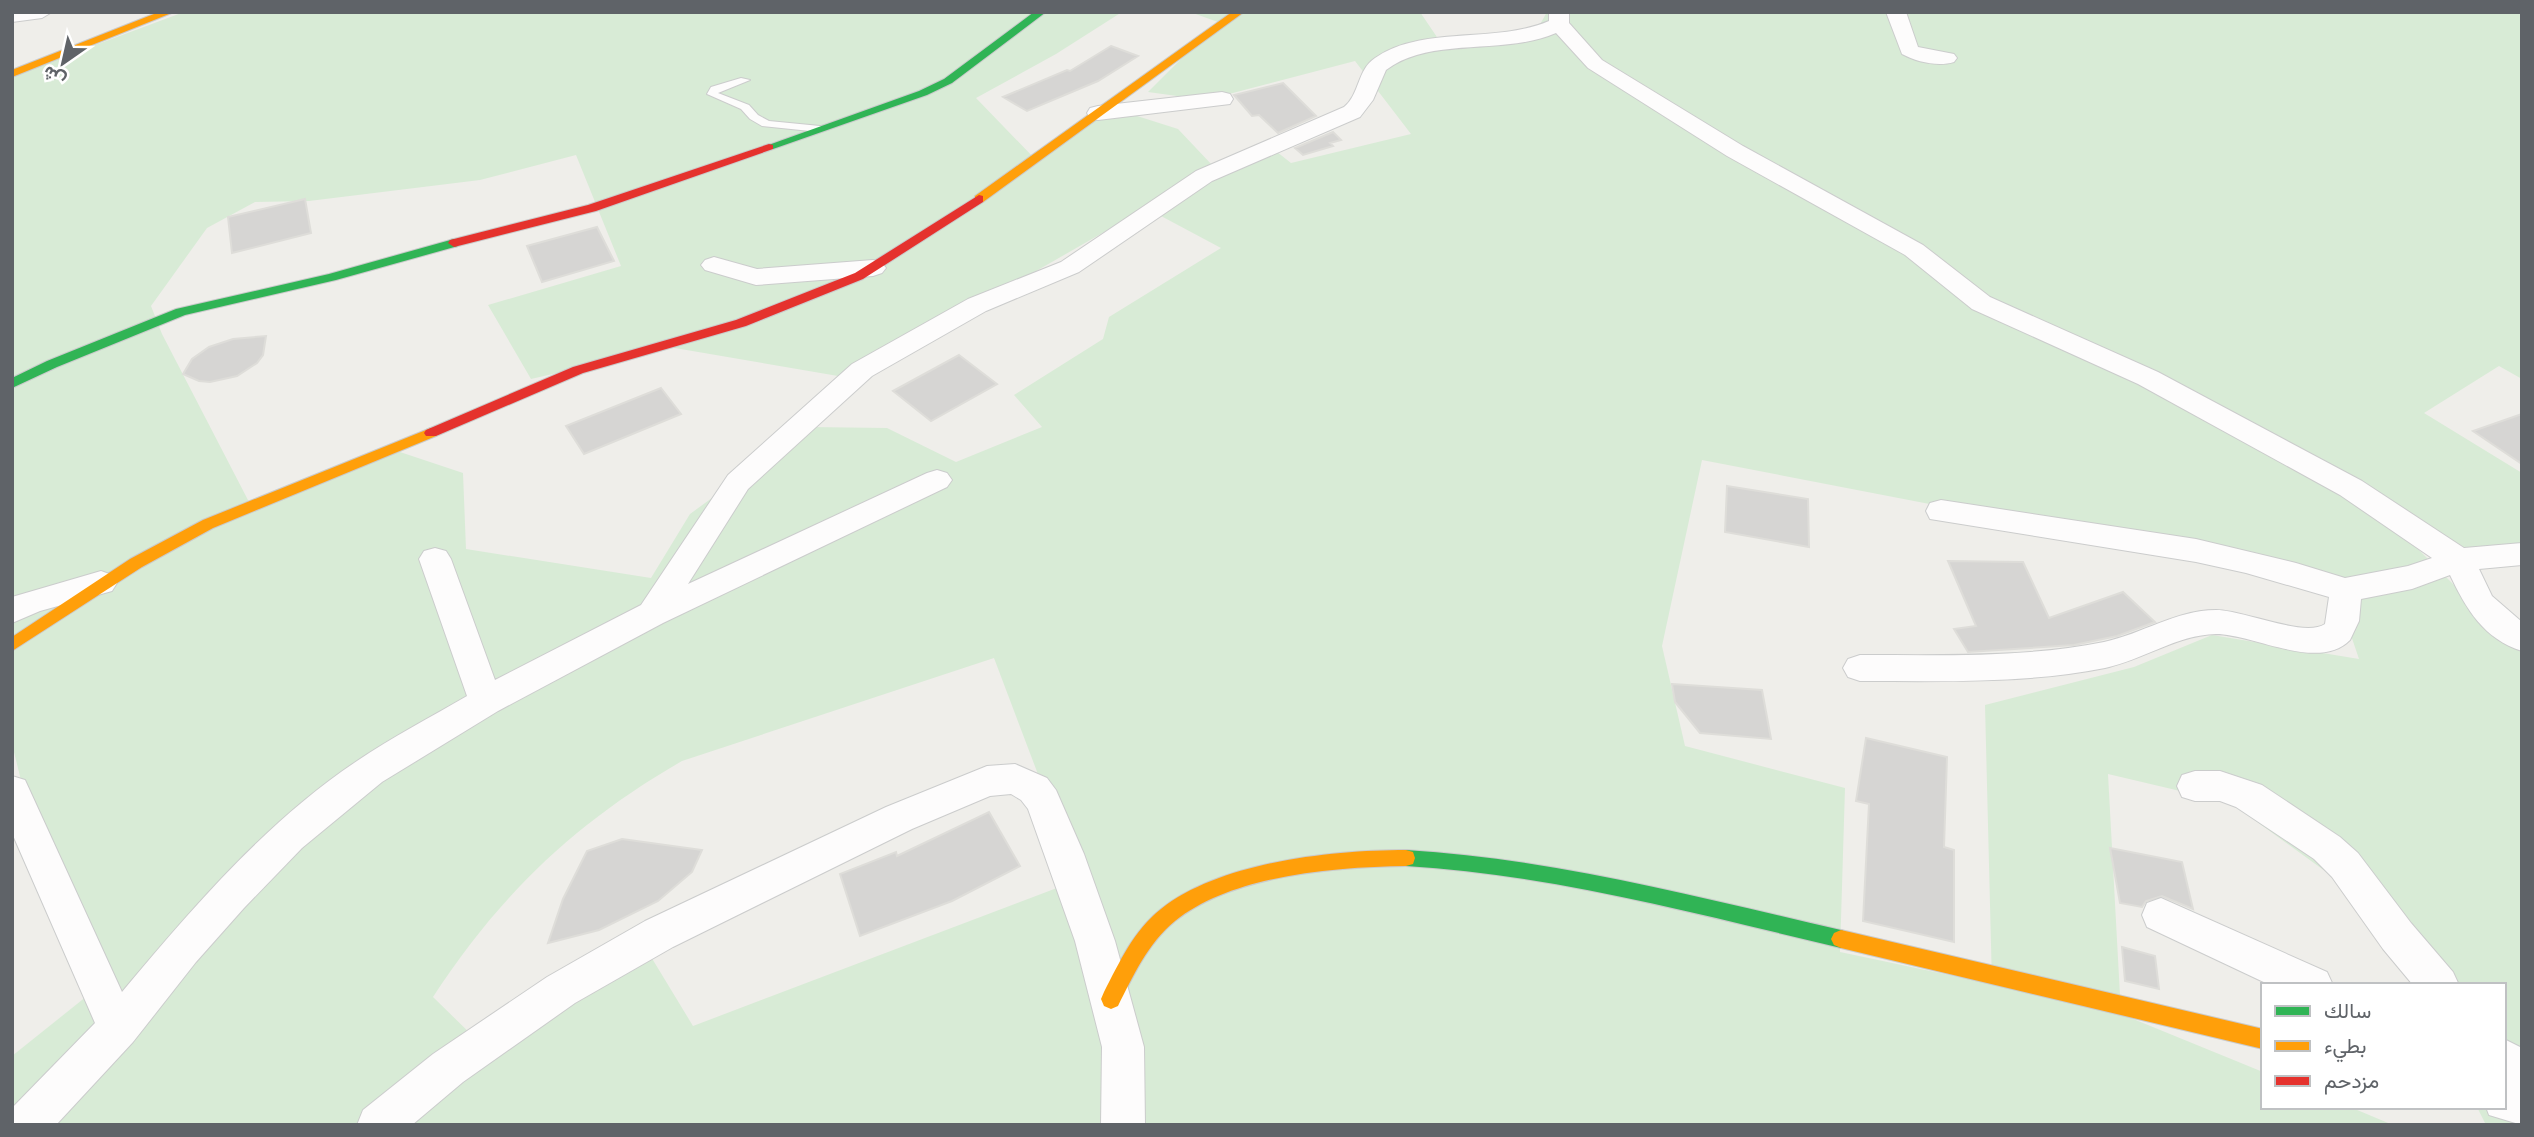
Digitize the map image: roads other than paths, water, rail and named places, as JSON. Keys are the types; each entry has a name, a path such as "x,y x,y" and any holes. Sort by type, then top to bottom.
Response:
{"street":[{"path":"12,16 42,12"},
{"path":"12,74 169,12"},
{"path":"12,384 75,354 181,312 332,277 500,230 592,208 822,129 937,87 1041,12"},
{"path":"12,645 109,580 208,524 578,370 741,323 825,291 873,268 923,237 1239,12"},
{"path":"1895,12 1909,50 1919,55 1947,58"},
{"path":"652,614 738,482 862,370 977,305 1070,267 1204,176 1352,112 1362,104 1370,74 1383,61 1433,46 1527,37 1559,18 1595,64 1735,151 1914,250 1981,303 2148,378 2351,488 2459,560 2480,604 2504,627 2522,638"},
{"path":"1098,113 1222,99"},
{"path":"714,265 756,277 873,268"},
{"path":"26,1125 118,1028 182,948 289,837 369,772 486,701 652,614 937,480"},
{"path":"1941,511 2172,547 2290,570 2345,590 2412,577 2459,560 2522,554"},
{"path":"435,559 486,701"},
{"path":"12,611 30,602 109,580"},
{"path":"1860,668 2031,665 2107,655 2178,629 2212,622 2303,638 2325,639 2342,628 2345,590"},
{"path":"378,1125 448,1068 561,990 659,934 899,818 987,781 1015,779 1034,789 1043,801 1095,941 1123,1047 1125,1074 1122,1125"},
{"path":"2195,786 2220,786 2249,796 2327,848 2345,865 2397,936 2438,983"},
{"path":"12,791 118,1028"},
{"path":"1111,999 1135,953 1151,930 1180,905 1234,883 1312,866 1399,858 1494,864 1649,896 2261,1039"},
{"path":"2161,915 2309,983"},
{"path":"2506,1061 2522,1080"}],"lane":[{"path":"745,80 715,89 712,94 745,107 754,117 766,124 822,129"}]}
